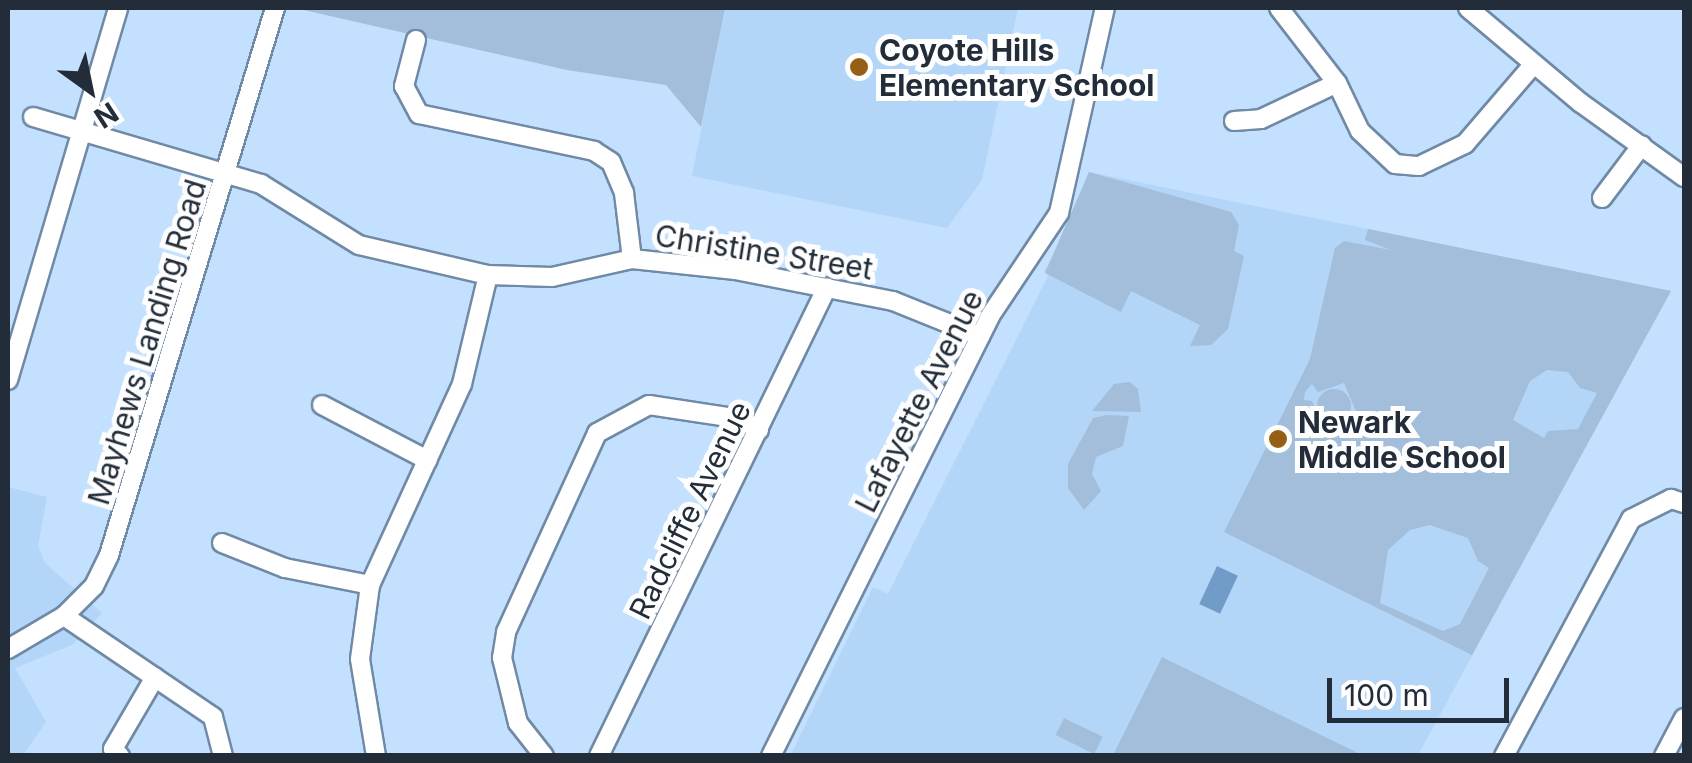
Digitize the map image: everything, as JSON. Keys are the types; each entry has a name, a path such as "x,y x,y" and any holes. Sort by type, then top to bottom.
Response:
{"street":[{"path":"8,380 118,8"},
{"name":"Mayhews Landing Road","path":"8,649 64,616 94,586 108,555 275,8"},
{"name":"Lafayette Avenue","path":"771,756 980,336 1059,213 1105,8"},
{"path":"1279,8 1336,84 1375,151 1396,164 1418,166 1466,144 1533,65"},
{"path":"1468,8 1533,65 1684,177"},
{"path":"416,40 404,86 419,114 594,151 611,162 624,194 632,259"},
{"path":"1234,121 1261,120 1336,84"},
{"name":"Christine Street","path":"32,117 228,172 294,200 359,245 488,275 552,277 632,259 828,287 894,301 980,336"},
{"path":"1602,198 1642,146"},
{"path":"376,756 360,659 370,585 462,384 488,275"},
{"name":"Radcliffe Avenue","path":"599,756 828,287"},
{"path":"322,405 427,460"},
{"path":"544,756 518,723 502,658 506,632 598,433 650,406 740,419 760,430"},
{"path":"1504,756 1631,519 1671,500 1684,504"},
{"path":"222,543 285,568 370,585"},
{"path":"64,616 213,717 223,756"},
{"path":"120,756 113,748 155,678"},
{"path":"1664,756 1684,718"}],"shaded area":[{"path":"295,8 725,8 701,127 666,85 567,70"},
{"name":"Coyote Hills Elementary School","path":"725,8 1018,8 982,180 947,228 692,176"},
{"name":"Newark Middle School","path":"1089,172 1671,291 1418,755 790,756 873,587 888,594 1048,276 1044,271 1070,227"},
{"path":"1089,172 1231,212 1239,225 1234,251 1244,256 1228,329 1211,345 1190,346 1200,325 1131,291 1121,312 1045,273"},
{"path":"1368,229 1671,291 1472,655 1224,532 1310,359 1335,248 1344,241 1391,250 1365,240","holes":["1547,370 1568,372 1580,388 1597,393 1578,429 1548,431 1544,438 1513,420 1530,381","1344,383 1358,416 1324,429 1312,401 1304,400 1312,384 1318,392","1430,525 1468,538 1478,561 1489,568 1460,624 1443,631 1380,603 1388,550 1410,530"]},
{"path":"1130,382 1138,389 1141,412 1092,411 1114,384"},
{"path":"1334,389 1346,394 1351,406 1346,418 1334,423 1322,418 1317,406 1322,394"},
{"path":"1129,416 1123,446 1096,457 1092,474 1101,491 1084,510 1068,488 1068,464 1093,418"},
{"path":"8,487 47,497 38,546 45,563 102,613 72,645 15,668 46,722 23,755 8,755"},
{"path":"1217,566 1238,576 1220,614 1199,604"},
{"path":"1162,657 1362,755 1113,755"},
{"path":"1064,718 1103,737 1094,754 1056,735"}],"place":[{"name":"Coyote Hills Elementary School","path":"859,67"},
{"name":"Newark Middle School","path":"1278,439"}]}
